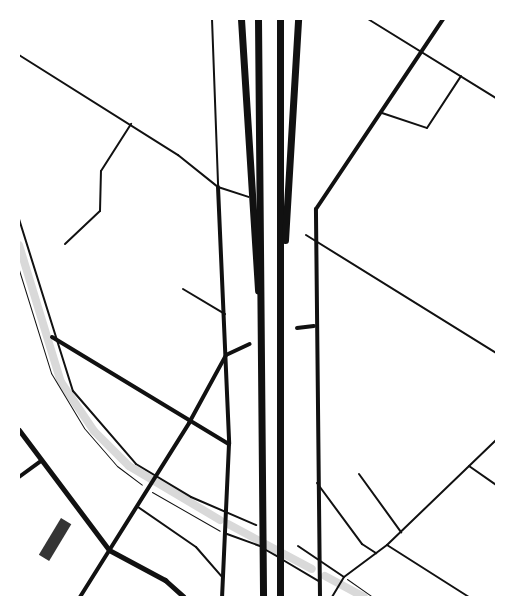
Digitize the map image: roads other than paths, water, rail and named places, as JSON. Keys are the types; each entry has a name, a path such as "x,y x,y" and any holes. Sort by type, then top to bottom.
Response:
{"highway":[{"path":"241,19 264,380"},
{"path":"258,19 264,380 263,597"},
{"path":"280,19 280,597"},
{"path":"280,320 298,19"}],"street":[{"path":"320,597 320,582 316,559 314,242 316,209 382,113 443,19"},
{"path":"218,187 225,314 229,444 222,597"},
{"path":"297,328 314,326"},
{"path":"52,336 189,423 229,444"},
{"path":"80,597 189,423 226,355 250,344"},
{"path":"19,430 40,462 109,550 164,580 184,597"},
{"path":"19,477 40,462"}],"lane":[{"path":"212,19 218,187"},
{"path":"368,19 423,51 496,98"},
{"path":"19,55 131,124 218,187 248,197"},
{"path":"382,113 427,128 461,76"},
{"path":"65,244 100,212 101,172 131,124"},
{"path":"19,219 52,336 73,391 136,464 156,477 226,514 256,526"},
{"path":"306,235 314,242 496,354"},
{"path":"183,289 225,314"},
{"path":"332,597 343,579 387,545 496,440"},
{"path":"469,466 496,485"},
{"path":"359,474 401,532"},
{"path":"317,483 362,544 376,554"},
{"path":"138,506 196,547 222,577"},
{"path":"224,533 258,545 320,582"},
{"path":"387,545 469,597"},
{"path":"298,546 343,579"}],"waterway":[{"path":"19,245 61,382 94,431 129,466 220,520"},
{"path":"228,524 312,569"},
{"path":"325,576 364,597"}]}
